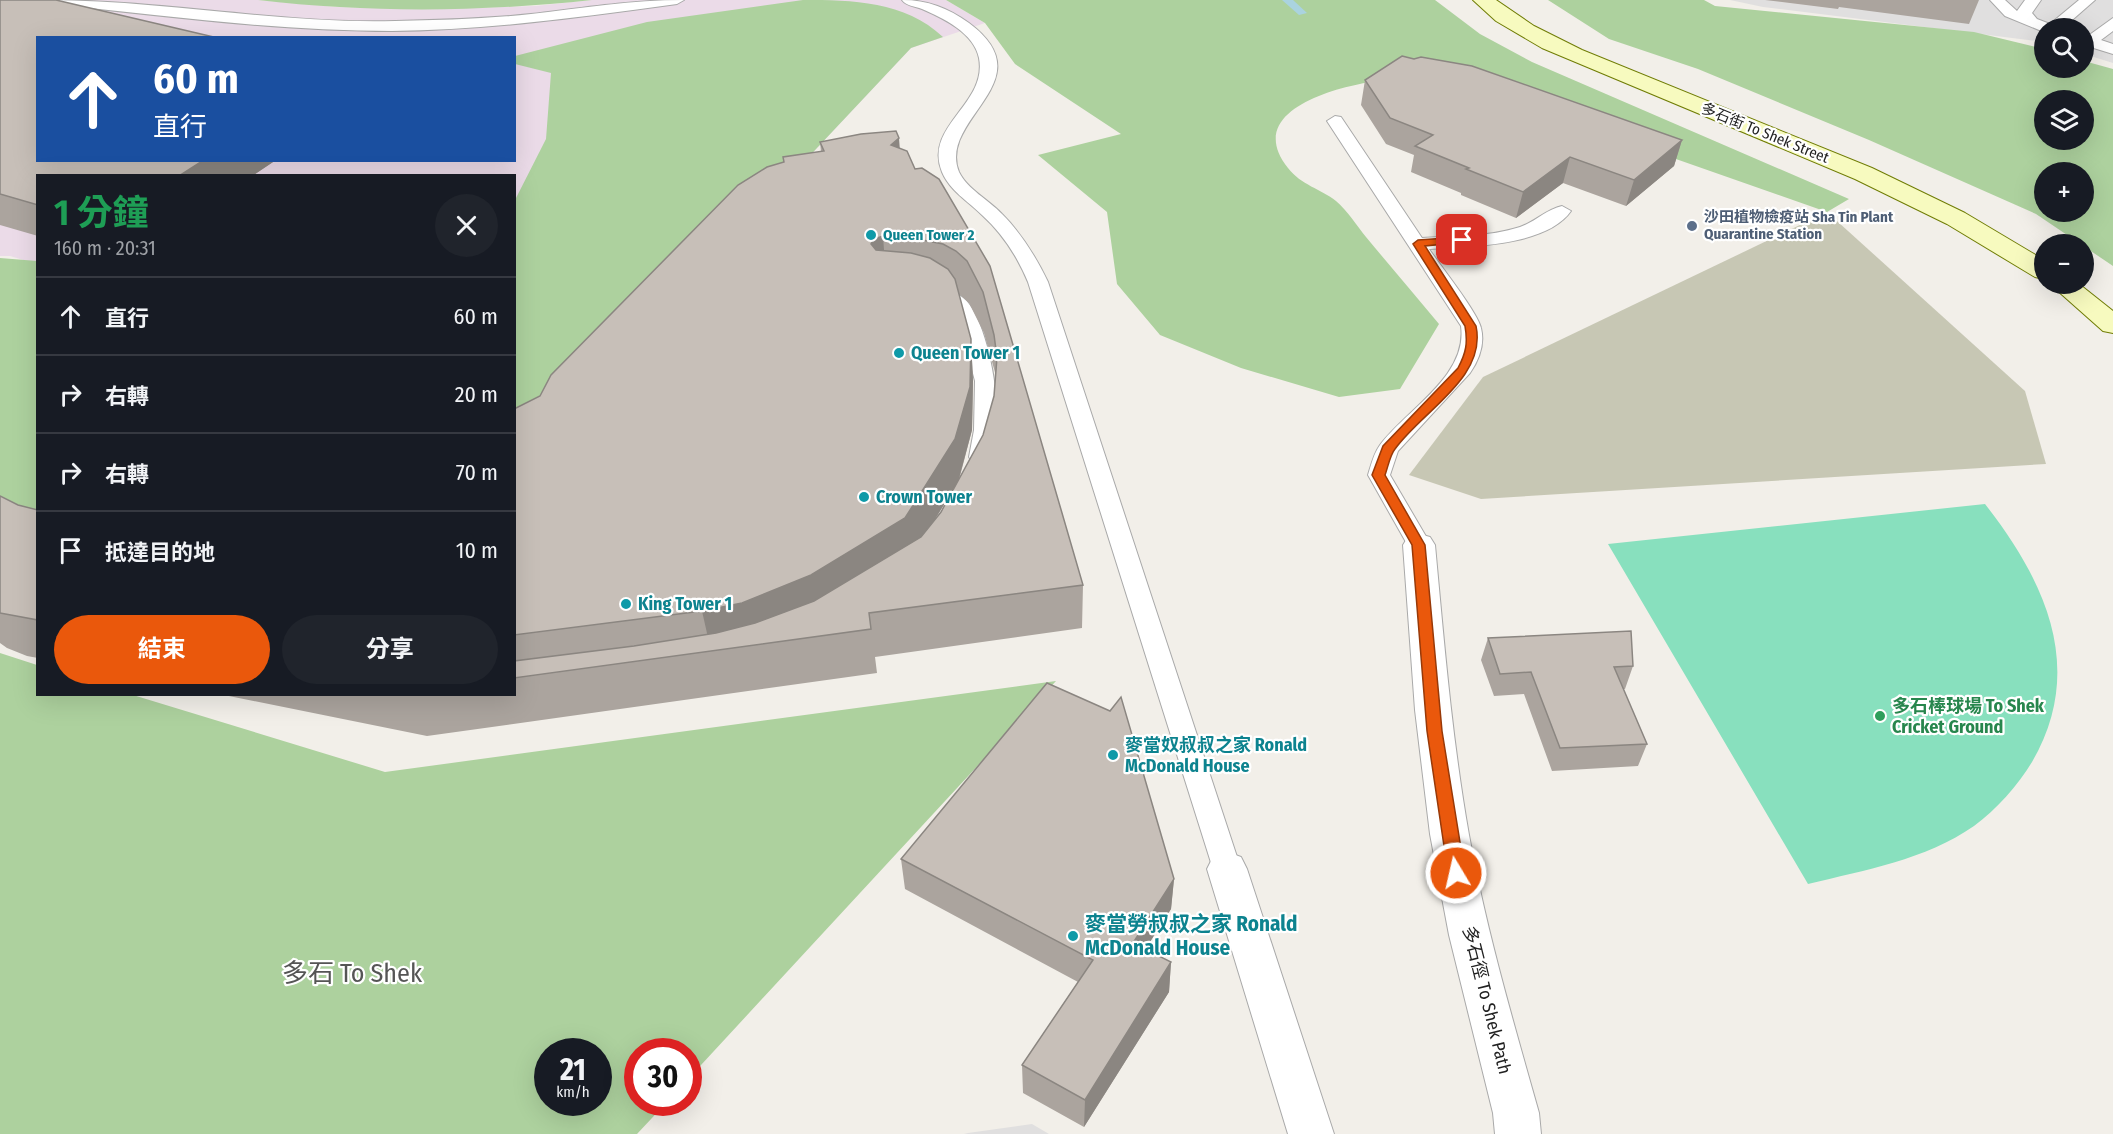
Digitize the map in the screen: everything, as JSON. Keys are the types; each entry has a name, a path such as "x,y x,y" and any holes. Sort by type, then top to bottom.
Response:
{"street":[{"name":"多石街 To Shek Street","path":"1484,1 1510,20 1569,51 1848,167 1944,210 2034,265"},
{"path":"2074,294 2113,325"},
{"name":"多石徑 To Shek Path","path":"1419,545 1434,731 1456,873 1477,967 1516,1113 1518,1134"},
{"path":"1227,869 1311,1134"}],"lane":[{"path":"53,0 298,24 403,26 528,19 677,0"},
{"path":"909,0 935,10 969,30 986,56 989,70 986,85 979,100 956,125 946,150 947,184 995,216 1018,242 1038,282 1227,869"},
{"path":"1997,0 2010,13 2034,24"},
{"path":"2034,0 2025,8 2024,13 2034,22"},
{"path":"2066,18 2088,0"},
{"path":"161,12 175,29"},
{"path":"2094,36 2113,22"},
{"path":"2094,43 2113,50"},
{"path":"1335,121 1463,311 1471,326 1474,341 1471,355 1463,369 1388,449 1379,475 1419,545"},
{"path":"1418,244 1507,236 1542,225 1562,211"},
{"path":"916,286 941,293 960,305 969,321 985,381 987,405 985,430 974,474"}],"shaded area":[{"path":"0,0 258,0 336,7 437,9 535,6 592,0 946,0 985,23 911,48 563,418 516,459 516,174 36,174 36,264 10,256 0,256"},
{"path":"1730,0 2113,0 2113,63 2094,57 2094,18 2034,18 2034,41 1763,7"},
{"path":"1827,212 2025,391 2046,464 1481,499 1409,475 1483,377"},
{"path":"1032,1124 1049,1134 964,1134 968,1133"}],"green space":[{"path":"258,0 592,0 467,9 383,9"},
{"path":"803,0 840,1 895,9 928,25 943,37 911,48 563,418 516,459 516,198 546,139 551,73 516,64 516,56 647,22"},
{"path":"946,0 1435,0 1480,34 1532,62 1849,199 1827,212 1636,145 1385,80 1368,82 1325,94 1304,103 1287,115 1277,130 1277,147 1293,174 1336,201 1344,209 1439,324 1400,389 1339,397 1241,368 1160,335 1117,284 1107,212 1038,155 1121,134 1015,64 985,23"},
{"path":"1548,0 1704,0 1715,6 1974,32 2034,47 2034,78 2094,78 2094,64 2113,69 2113,266 2094,253 2094,234 2066,234 2048,222 2094,222 2094,162 2034,162 2034,213 1869,140 1698,69 1609,39"},
{"path":"0,258 36,261 36,544 0,543"},
{"name":"多石棒球場 To Shek Cricket Ground","path":"1985,504 2026,564 2041,595 2052,627 2057,660 2056,693 2048,727 2032,762 1998,805 1982,820 1955,838 1915,856 1808,884 1608,544"},
{"path":"0,653 36,665 36,696 136,696 385,772 1056,681 702,1064 702,1038 624,1038 624,1116 654,1116 637,1134 0,1134"}],"building":[{"path":"0,0 56,0 209,36 36,36 36,162 201,162 182,174 36,174 36,204 0,194"},
{"path":"1402,56 1472,66 1682,140 1634,180 1570,157 1523,192 1415,146 1433,135 1390,118 1365,80"},
{"path":"896,131 899,138 891,145 907,151 915,169 922,168 939,179 990,266 1083,585 869,613 871,629 516,678 516,661 716,633 755,623 814,601 921,537 941,512 983,435 994,396 997,357 994,335 983,292 967,261 956,251 943,244 907,237 883,236 874,239 871,244 876,250 911,253 930,258 948,269 955,279 971,339 970,387 955,439 905,518 811,575 742,603 702,611 516,635 516,408 540,396 551,375 738,185 767,167 784,162 783,157 824,151 820,142 861,134"},
{"path":"0,496 18,505 36,510 36,620 0,613"},
{"path":"1631,631 1633,666 1614,667 1647,744 1560,748 1531,672 1500,674 1488,638"},
{"name":"麥當勞叔叔之家 Ronald McDonald House","path":"1047,683 1110,711 1121,697 1174,879 1133,943 1171,962 1085,1100 1022,1065 1093,960 901,859"}],"waterway":[{"path":"1287,0 1302,13"}],"place":[{"name":"沙田植物檢疫站 Sha Tin Plant Quarantine Station","path":"1692,226"},
{"name":"Queen Tower 2","path":"871,235"},
{"name":"Queen Tower 1","path":"899,353"},
{"name":"Crown Tower","path":"864,497"},
{"name":"King Tower 1","path":"626,604"},
{"name":"多石棒球場 To Shek Cricket Ground","path":"1880,716"},
{"name":"麥當奴叔叔之家 Ronald McDonald House","path":"1113,755"},
{"name":"麥當勞叔叔之家 Ronald McDonald House","path":"1073,936"}],"district":[{"name":"多石 To Shek","path":"352,973"}],"route":[{"path":"1456,873 1434,731 1419,545 1379,475 1388,449 1463,369 1471,355 1474,341 1471,326 1418,244 1462,240"}]}
